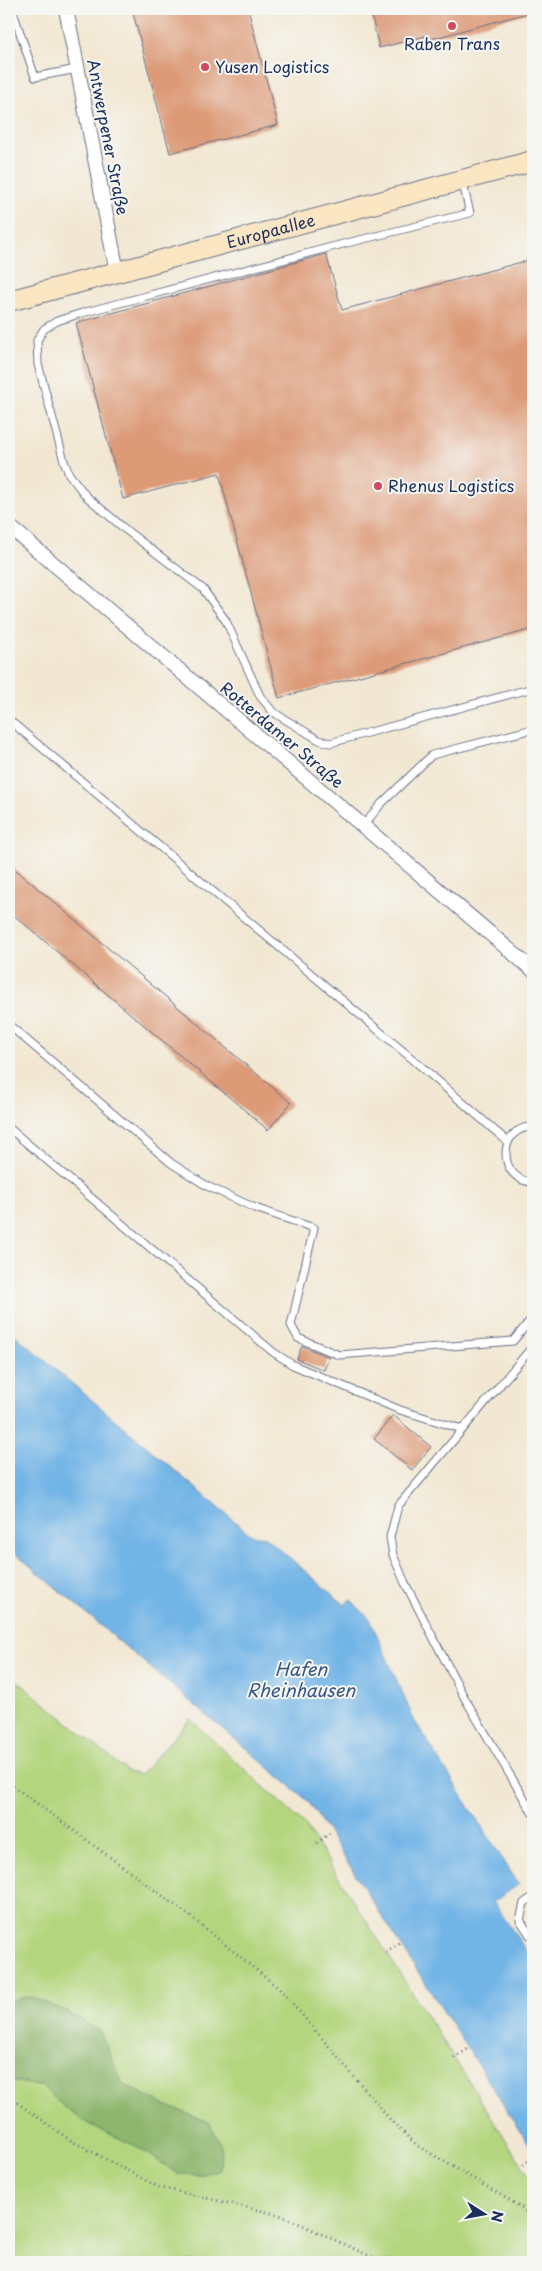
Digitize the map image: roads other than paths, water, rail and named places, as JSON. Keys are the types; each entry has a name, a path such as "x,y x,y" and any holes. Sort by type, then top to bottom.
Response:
{"main road":[{"name":"Europaallee","path":"9,301 533,161"}],"street":[{"name":"Antwerpener Straße","path":"66,9 116,272"},
{"name":"Rotterdamer Straße","path":"9,526 533,970"}],"lane":[{"path":"12,9 35,77 77,69"},
{"path":"462,180 470,213 82,312 57,321 44,329 37,340 38,364 69,474 86,496 126,530 203,589 226,620 260,696 273,712 319,740 330,743 533,688"},
{"path":"9,720 416,1062 508,1142"},
{"path":"362,827 380,804 432,755 533,729"},
{"path":"9,1025 171,1163 207,1186 255,1208 314,1228 292,1325 298,1338 339,1355 513,1341 533,1316"},
{"path":"533,1127 520,1130 508,1142 506,1161 510,1170 518,1179 533,1182"},
{"path":"9,1128 273,1352 293,1366 400,1410 462,1429"},
{"path":"533,1346 398,1506 390,1537 393,1555 405,1583 464,1698 533,1814"},
{"path":"530,1934 520,1920 524,1903 533,1897"}],"water":[{"name":"Hafen Rheinhausen","path":"9,1330 251,1535 265,1537 345,1605 350,1599 370,1619 414,1720 519,1885 494,1902 533,1960 533,2150 308,1801 9,1548"}],"place":[{"name":"Raben Trans","path":"452,26"},
{"name":"Yusen Logistics","path":"205,67"},
{"name":"Rhenus Logistics","path":"378,486"}]}
